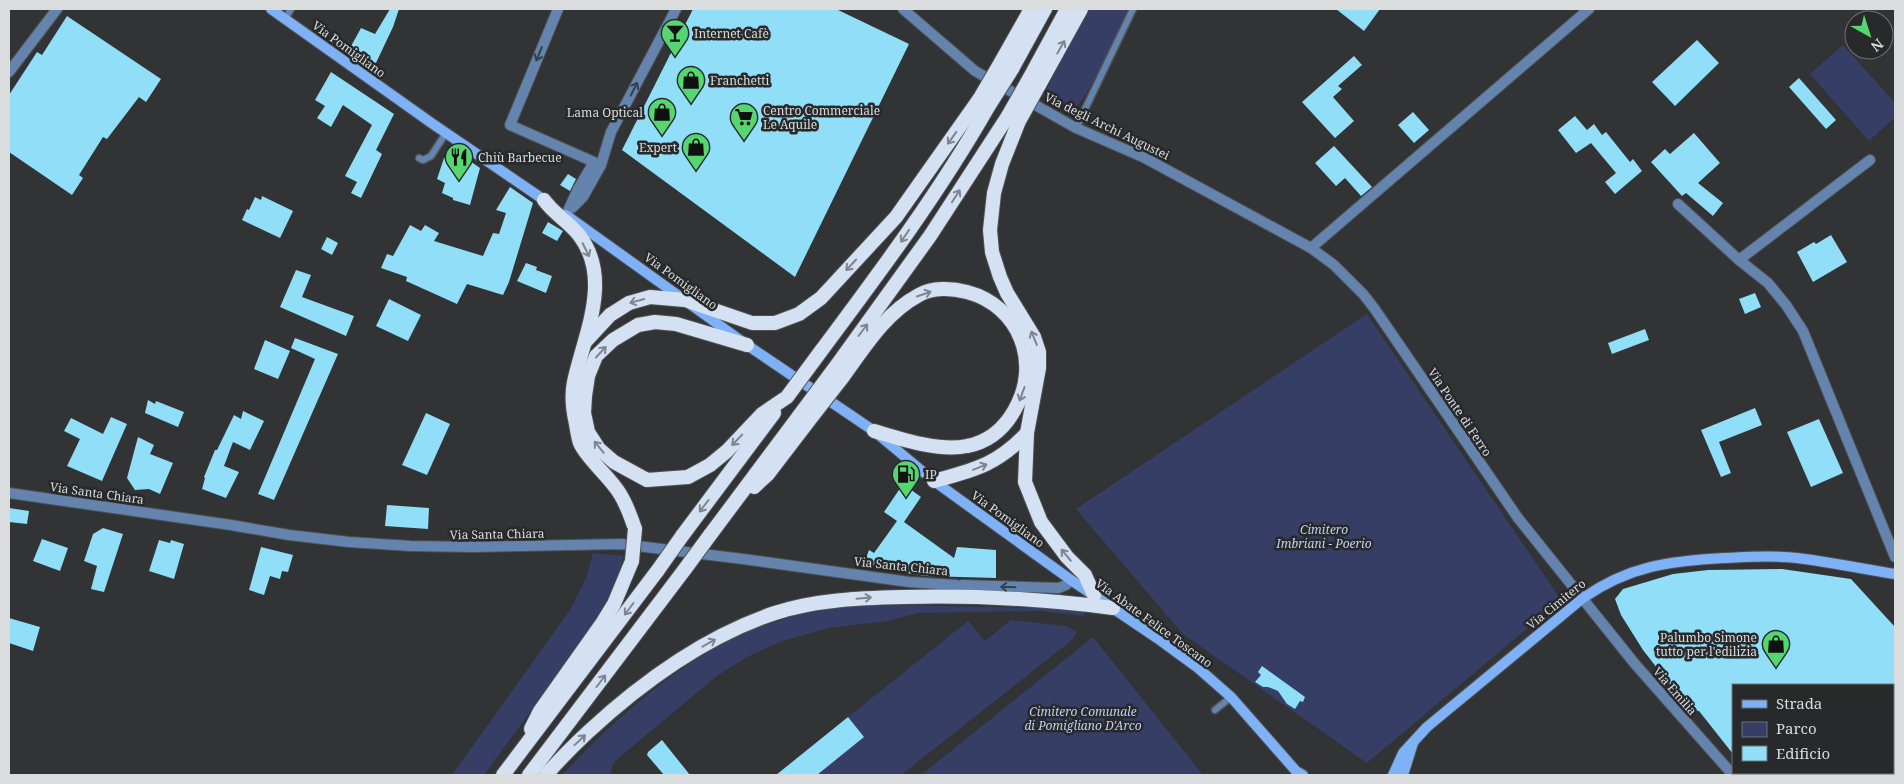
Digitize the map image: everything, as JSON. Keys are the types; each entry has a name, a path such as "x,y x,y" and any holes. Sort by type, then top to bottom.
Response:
{"highway":[{"path":"1006,66 1031,9"},
{"path":"503,775 889,260 960,156 984,103 1006,66 1045,9"},
{"path":"1034,82 1067,9"},
{"path":"529,775 729,509 768,474 930,236 1014,118 1034,82 1081,9"},
{"path":"585,342 610,315 629,303 650,297 685,300 752,323 775,323 799,314 821,298 896,217 984,103"},
{"path":"1014,118 994,192 990,230 992,252 1000,277 1007,293 1034,336 1039,352 1040,368 1027,433 1025,482 1041,522 1067,557 1085,575 1094,595"},
{"path":"518,756 540,711 614,604 632,561 635,529 620,493 580,444 573,404 573,384 585,342 595,293 594,271 579,235 552,212 544,200"},
{"path":"838,373 885,322 900,308 920,294 956,289 982,296 1007,315 1024,347 1027,363 1026,381 1022,397 1001,430 989,438 966,446 948,447 922,445 874,432"},
{"path":"748,345 676,324 655,322 638,325 613,340 596,356 588,376 585,396 584,413 588,432 598,449 614,462 647,480 688,477 710,465 727,451 762,414 786,397"},
{"path":"934,481 977,469 995,461 1016,445 1027,433"},
{"path":"546,775 559,760 610,712 653,678 685,657 734,630 775,613 826,601 872,597 932,596 1047,600 1113,608"}],"main road":[{"name":"Via Pomigliano","path":"271,9 874,432 934,481 1071,580"},
{"name":"Via Cimitero","path":"1393,775 1402,753 1435,721 1583,598 1598,587 1623,575 1649,566 1685,560 1756,556 1796,558 1895,574"},
{"name":"Via Abate Felice Toscano","path":"1071,580 1198,668 1231,697 1300,774"},
{"path":"1402,775 1414,741"}],"street":[{"path":"9,72 58,9"},
{"path":"558,9 510,125 594,162 578,189 566,215"},
{"path":"566,215 583,197 601,165 611,132 676,9"},
{"name":"Via degli Archi Augustei","path":"904,9 975,71 1076,128 1145,158 1311,248"},
{"path":"1311,248 1589,9"},
{"path":"1740,260 1870,160"},
{"path":"1678,204 1768,283 1786,305 1803,331 1895,557"},
{"name":"Via Ponte di Ferro","path":"1311,248 1334,265 1374,308 1518,518 1583,598"},
{"name":"Via Santa Chiara","path":"9,493 288,535 349,542 411,546 474,547 621,544 909,582 956,585 984,598"},
{"path":"956,585 1052,588 1066,585 1071,580"},
{"name":"Via Emilia","path":"1583,598 1635,664 1732,774"}],"lane":[{"path":"285,19 291,9"},
{"path":"1076,128 1133,9"},
{"path":"419,158 423,160 431,156 446,133"},
{"path":"1215,710 1231,697"}],"green space":[{"path":"1089,9 1128,9 1088,91 1072,110 1065,109 1043,96"},
{"path":"1843,45 1844,60 1856,60 1895,103 1895,117 1869,141 1810,74"},
{"name":"Cimitero Imbriani - Poerio","path":"1367,314 1561,600 1367,763 1183,634 1076,509"},
{"path":"593,553 624,556 617,578 598,619 484,775 452,775 570,610 586,578"},
{"path":"893,605 1048,608 1084,612 1085,616 1040,611 919,613 887,621 829,628 782,641 747,657 717,676 615,761 610,775 562,775 610,727 663,682 692,662 722,645 752,630 798,615 838,608"},
{"path":"1011,620 1066,626 1077,632 1072,640 901,775 817,775 864,737 848,717 968,621 985,641"},
{"name":"Cimitero Comunale di Pomigliano D'Arco","path":"1093,637 1203,775 921,775"}],"building":[{"path":"390,9 399,9 393,27 375,65 350,48 361,28 375,34"},
{"name":"Centro Commerciale Le Aquile","path":"693,9 836,9 909,44 795,277 622,150"},
{"path":"1336,9 1380,9 1364,31"},
{"path":"67,16 161,79 146,102 139,97 107,139 103,137 79,175 83,178 72,195 9,152 9,95 37,52 42,55"},
{"path":"1697,40 1719,63 1675,106 1652,82"},
{"path":"1354,56 1362,65 1338,86 1342,89 1333,97 1354,121 1335,138 1302,102"},
{"path":"331,72 394,114 376,150 382,154 361,198 351,193 357,182 345,176 372,125 343,105 331,127 317,118 325,106 315,100"},
{"path":"1799,78 1836,120 1826,129 1789,87"},
{"path":"1413,112 1429,130 1414,143 1398,125"},
{"path":"1575,116 1587,130 1594,124 1602,135 1606,132 1630,162 1633,159 1642,171 1615,194 1605,182 1616,173 1591,143 1576,153 1558,130"},
{"path":"1694,133 1720,163 1698,183 1723,203 1713,216 1686,193 1682,196 1651,162 1665,149 1670,154"},
{"path":"1334,146 1372,187 1361,196 1345,178 1336,186 1315,163"},
{"name":"Chiù Barbecue","path":"444,158 465,165 467,159 480,168 470,205 453,200 453,198 442,193 445,183 437,179"},
{"path":"568,174 576,179 570,191 560,185"},
{"path":"510,187 533,203 509,282 503,295 467,284 457,304 406,281 407,277 381,268 387,254 393,256 410,225 421,231 425,225 439,233 434,241 483,256 493,233 499,234 506,213 496,210"},
{"path":"262,196 293,211 280,238 242,220 255,197 261,200"},
{"path":"548,222 563,231 557,241 542,233"},
{"path":"1831,235 1847,262 1813,282 1797,252"},
{"path":"327,237 338,243 332,255 321,249"},
{"path":"526,263 537,267 536,270 552,276 546,293 517,281"},
{"path":"296,270 311,275 302,297 354,316 346,336 280,307"},
{"path":"1755,293 1761,307 1745,314 1739,299"},
{"path":"389,299 421,315 408,341 376,326"},
{"path":"1645,329 1649,340 1612,354 1608,343"},
{"path":"295,338 338,354 274,500 258,494 315,359 291,348"},
{"path":"265,340 290,351 278,379 254,369"},
{"path":"148,400 155,404 156,401 184,412 178,427 145,413"},
{"path":"1755,408 1762,425 1719,442 1731,473 1721,477 1701,430"},
{"path":"243,411 264,421 250,450 233,442 224,466 239,472 226,498 202,489 204,477 215,450 217,450 234,415 241,419"},
{"path":"426,413 450,424 427,475 402,465"},
{"path":"111,417 127,424 102,481 67,466 80,439 64,431 71,418 103,434"},
{"path":"1819,419 1843,473 1811,487 1787,432"},
{"path":"138,437 154,445 150,454 173,463 160,494 149,489 135,490 127,478"},
{"path":"903,484 921,497 904,522 954,558 957,547 996,550 996,578 926,576 863,566 869,550 874,553 897,521 884,512"},
{"path":"387,505 429,508 428,529 385,526"},
{"path":"9,508 29,511 27,524 9,522"},
{"path":"103,528 123,534 104,592 91,589 97,566 84,561 93,534"},
{"path":"42,539 68,548 60,571 33,561"},
{"path":"159,540 170,543 171,540 184,544 174,579 149,571"},
{"path":"261,547 293,555 288,572 282,571 280,579 270,576 264,595 249,590"},
{"name":"Palumbo Simone tutto per l'edilizia","path":"1782,569 1851,579 1895,627 1895,685 1732,684 1732,753 1699,711 1689,709 1643,650 1621,615 1615,599 1623,589 1673,574 1708,570"},
{"path":"9,618 40,627 33,651 9,643"},
{"path":"1262,666 1305,697 1303,702 1300,701 1295,709 1287,704 1278,691 1263,687 1255,682 1261,675 1258,672"},
{"path":"848,717 864,737 817,775 776,775"},
{"path":"662,740 690,775 664,775 647,755"}],"place":[{"name":"Internet Cafè","path":"675,57"},
{"name":"Franchetti","path":"691,104"},
{"name":"Lama Optical","path":"662,136"},
{"name":"Centro Commerciale Le Aquile","path":"744,141"},
{"name":"Expert","path":"696,171"},
{"name":"Chiù Barbecue","path":"459,181"},
{"name":"IP","path":"906,498"},
{"name":"Palumbo Simone tutto per l'edilizia","path":"1776,668"}]}
